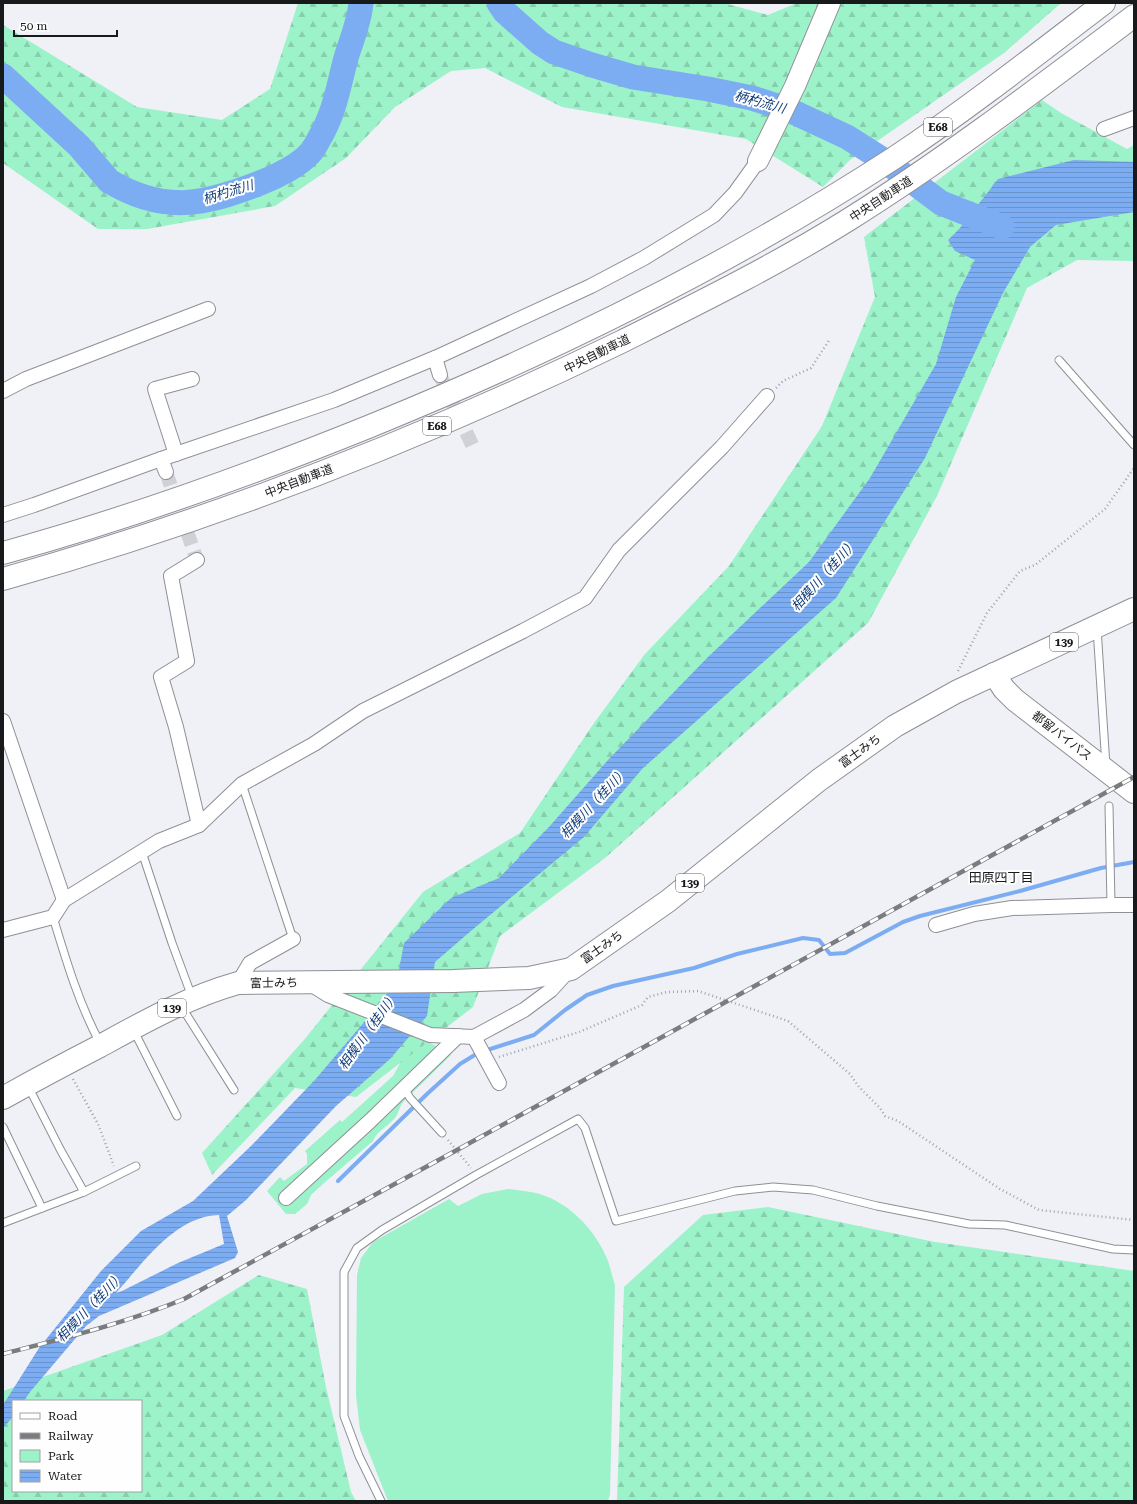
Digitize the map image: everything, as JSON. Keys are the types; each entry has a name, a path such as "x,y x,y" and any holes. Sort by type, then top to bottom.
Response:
{"highway":[{"name":"中央自動車道","path":"3,553 159,506 298,455 414,408 545,351 657,295 765,237 828,200 896,157 968,106 1104,3"},
{"name":"中央自動車道","path":"3,579 167,529 306,478 424,432 558,372 689,308 778,262 848,220 914,177 1063,70 1134,16"},
{"name":"富士みち","path":"3,1098 132,1027 212,990 238,983 453,981 530,978 571,969 668,901 820,780 895,726 956,692 1134,609"},
{"name":"都留バイパス","path":"994,674 1004,689 1015,700 1134,792"}],"street":[{"path":"3,515 160,459 334,400 435,358 591,286 644,258 714,215 735,193 758,161 795,86 829,5"},
{"path":"1104,129 1134,118"},
{"path":"3,392 26,379 208,309"},
{"path":"435,358 440,375"},
{"path":"176,454 155,390 192,378"},
{"path":"3,930 53,917 64,900 159,841 199,825 242,784 314,744 363,711 586,598 619,550 722,447 767,396"},
{"path":"160,459 166,472"},
{"path":"197,560 171,576 187,661 161,677 176,727 199,825"},
{"path":"3,721 64,900"},
{"path":"936,925 974,914 1012,908 1111,905 1134,906"},
{"path":"238,983 250,963 293,939"},
{"path":"481,1050 524,1010 551,990 571,969"},
{"path":"309,982 328,995 430,1035 458,1036 481,1050 499,1083"},
{"path":"286,1198 407,1093 458,1036"}],"lane":[{"path":"1059,360 1134,445"},
{"path":"1097,626 1107,770"},
{"path":"242,784 293,939"},
{"path":"1109,806 1111,905"},
{"path":"142,852 172,943 186,1001 234,1090"},
{"path":"53,917 66,961 93,1030 101,1045"},
{"path":"132,1027 177,1116"},
{"path":"27,1084 84,1192"},
{"path":"407,1093 442,1133"},
{"path":"381,1501 359,1456 344,1416 344,1272 357,1248 382,1230 578,1118 586,1128 616,1221 735,1191 773,1187 813,1190 877,1206 969,1224 1005,1225 1113,1249 1134,1250"},
{"path":"3,1127 42,1208"},
{"path":"3,1223 84,1192 136,1166"}],"path":[{"path":"767,396 782,382 811,368 830,339"},
{"path":"956,692 957,673 987,613 1020,571 1035,565 1105,509 1134,468"},
{"path":"481,1050 580,1032 642,1005 648,997 667,992 698,991 788,1021 850,1074 859,1087 880,1108 885,1116 898,1121 1000,1189 1039,1210 1134,1220"},
{"path":"65,1064 98,1124 117,1175"},
{"path":"442,1133 476,1175"}],"green space":[{"path":"298,3 724,3 768,15 797,3 1061,3 1004,53 850,160 823,187 746,139 562,107 485,68 451,71 395,107 346,158 275,206 147,229 98,229 3,163 3,25 137,107 222,120 270,89"},
{"path":"1042,100 1061,113 1127,149 1134,145 1134,261 1077,260 1027,288 937,496 868,623 605,858 500,936 473,1007 356,1097 295,1088 212,1175 202,1153 304,1040 423,892 520,833 594,723 645,654 729,566 822,426 875,297 864,237"},
{"path":"422,1038 451,1055 404,1101 395,1118 379,1132 373,1141 311,1195 307,1204 295,1214 286,1214 267,1191 280,1177 284,1181 307,1164 307,1154 305,1151 340,1120 342,1122 393,1076 402,1060"},
{"path":"508,1189 533,1192 548,1197 570,1210 580,1218 596,1238 609,1264 615,1285 610,1494 608,1501 388,1501 360,1430 356,1395 357,1275 361,1258 373,1242 449,1199 458,1206 482,1194"},
{"path":"768,1207 935,1242 1134,1271 1134,1501 617,1501 624,1287 703,1215"},
{"path":"259,1275 307,1289 326,1387 351,1492 356,1501 3,1501 3,1391 162,1335"}],"water":[{"name":"相模川（桂川）","path":"1074,160 1134,162 1134,212 1056,225 1030,247 1003,293 925,458 836,598 643,768 584,837 435,962 427,1016 390,1059 336,1106 246,1200 227,1216 238,1252 235,1258 99,1316 86,1326 25,1400 12,1400 12,1418 3,1428 3,1405 39,1348 101,1271 141,1231 193,1201 251,1146 314,1081 397,981 404,943 451,898 499,878 549,827 608,760 708,657 809,562 870,478 936,364 956,297 975,260 955,251 948,240 960,228 998,179","holes":["219,1215 224,1244 178,1263 122,1291 116,1293 149,1255 174,1232 188,1223 203,1217"]}],"waterway":[{"name":"柄杓流川","path":"3,76 79,146 109,181 129,191 148,198 166,202 184,203 202,201 221,197 260,183 294,166 311,152 329,119 357,24 361,3"},
{"name":"柄杓流川","path":"499,3 505,12 540,43 554,52 633,77 708,89 752,98 789,110 847,137 885,161 941,203 1002,227"},
{"path":"338,1181 460,1064 478,1053 534,1035 565,1010 587,995 613,986 694,968 737,954 803,938 819,940 830,954 845,953 903,922 920,916 1020,891 1101,868 1134,862"}],"tunnel":[{"path":"440,375 474,449"},
{"path":"166,472 197,560"}],"railway":[{"path":"3,1354 117,1323 184,1299 1134,777"}],"district":[{"name":"田原四丁目","path":"1001,877"}]}
